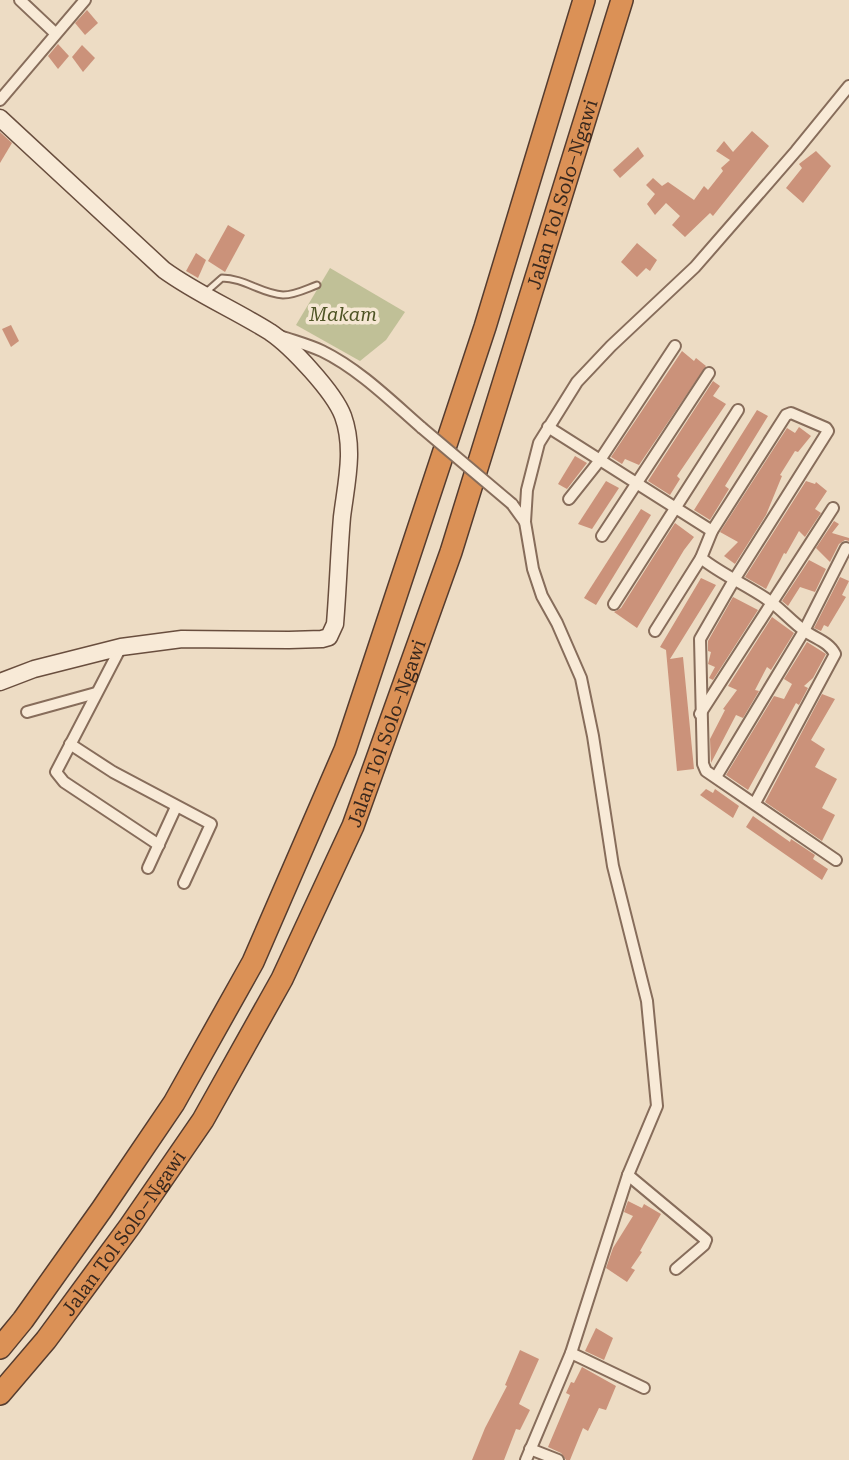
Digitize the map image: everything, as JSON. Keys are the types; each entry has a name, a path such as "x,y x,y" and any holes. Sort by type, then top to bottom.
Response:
{"highway":[{"name":"Jalan Tol Solo–Ngawi","path":"0,1348 87,1232 174,1103 253,962 345,750 485,327 584,0"},
{"name":"Jalan Tol Solo–Ngawi","path":"0,1394 62,1319 203,1120 282,979 353,826 451,552 622,0"}],"street":[{"path":"20,0 55,33"},
{"path":"0,100 85,0"},
{"path":"558,1460 528,1455 571,1353 628,1175 657,1106 647,1001 613,866 581,678 542,596 533,569 525,522 533,459 548,427 577,382 695,267 849,86"},
{"path":"0,117 164,270 271,333 322,351 380,392 512,504 525,522"},
{"path":"0,682 34,669 121,647 182,639 329,637 333,631 349,460 346,429 342,414 331,396 292,350 271,333"},
{"path":"569,499 600,460 675,346"},
{"path":"602,537 709,373"},
{"path":"614,604 738,410"},
{"path":"655,632 701,558 712,531 786,415 791,413 828,429 734,580 698,644 703,767 836,860"},
{"path":"548,427 712,531"},
{"path":"700,714 833,508"},
{"path":"716,777 804,631 846,548"},
{"path":"701,558 771,602 804,631 830,645 835,654 755,803"},
{"path":"121,647 56,772 59,778 159,845"},
{"path":"27,712 96,694"},
{"path":"70,744 113,772 211,824 184,883"},
{"path":"148,868 176,807"},
{"path":"628,1175 706,1240 705,1245 676,1269"},
{"path":"571,1353 644,1388"}],"lane":[{"path":"203,295 222,278 243,281 281,295 293,294 317,285"}],"green space":[{"name":"Makam","path":"330,268 405,312 386,340 360,361 296,325"}],"building":[{"path":"87,10 98,23 85,35 75,23"},
{"path":"58,44 69,56 58,69 48,56"},
{"path":"82,45 95,58 83,72 72,57"},
{"path":"752,131 769,146 713,216 710,213 685,237 672,225 680,216 666,203 655,215 647,204 655,194 646,185 653,178 662,186 668,182 694,200 704,186 708,190 723,171 721,168 730,160 716,151 724,141 733,152"},
{"path":"0,132 12,143 0,163"},
{"path":"638,147 644,156 620,178 613,170"},
{"path":"816,151 831,166 803,203 786,188 802,168 799,164"},
{"path":"228,225 245,235 225,272 208,261"},
{"path":"637,243 657,260 650,271 646,268 637,277 621,262"},
{"path":"196,253 206,260 198,278 186,271"},
{"path":"11,325 19,341 11,347 2,329"},
{"path":"682,351 694,361 696,358 706,366 639,465 625,459 622,464 611,457"},
{"path":"713,381 720,386 713,396 726,404 677,476 680,479 670,495 648,481"},
{"path":"757,410 768,416 725,486 729,489 710,520 694,510"},
{"path":"799,427 811,436 798,452 795,451 780,475 782,476 766,515 735,564 724,556 738,542 720,532 787,428 795,433"},
{"path":"575,456 587,463 567,489 558,484"},
{"path":"606,481 619,488 592,529 578,524"},
{"path":"806,481 816,482 827,491 815,509 821,513 805,537 799,531 786,554 784,553 766,589 745,577"},
{"path":"641,509 651,515 596,605 584,598"},
{"path":"834,521 839,524 832,533 849,538 849,541 845,540 839,544 830,562 816,548"},
{"path":"675,523 694,537 637,628 614,612 621,608"},
{"path":"809,560 826,569 815,592 800,587 788,606 782,601"},
{"path":"840,577 849,581 842,595 846,597 828,627 824,625 821,631 814,628"},
{"path":"701,578 716,585 670,659 683,657 694,769 677,771 666,650 660,647"},
{"path":"733,597 758,610 713,680 709,678 715,667 708,664 711,652 708,651 708,641"},
{"path":"772,617 794,633 771,670 767,667 755,690 759,691 743,718 736,715 711,763 710,739 725,710 723,709 737,690 728,686"},
{"path":"807,642 826,654 813,678 804,686 808,688 799,705 796,703 748,790 726,775 774,696 784,699 792,684 784,679"},
{"path":"822,694 835,699 811,740 825,749 815,767 837,779 822,808 835,815 822,841 765,802"},
{"path":"706,789 713,793 715,789 739,806 733,818 700,795"},
{"path":"753,816 790,842 791,839 815,855 813,859 828,869 822,880 746,827"},
{"path":"628,1201 642,1208 644,1204 661,1214 631,1268 635,1270 627,1282 606,1268 613,1248 633,1216 624,1212"},
{"path":"596,1328 613,1338 604,1360 585,1351"},
{"path":"520,1350 539,1359 519,1404 530,1410 520,1430 516,1429 504,1460 472,1460 507,1386 505,1385"},
{"path":"582,1367 616,1386 606,1410 599,1408 588,1431 583,1428 570,1460 566,1460 561,1453 548,1447 570,1395 566,1393"}]}
